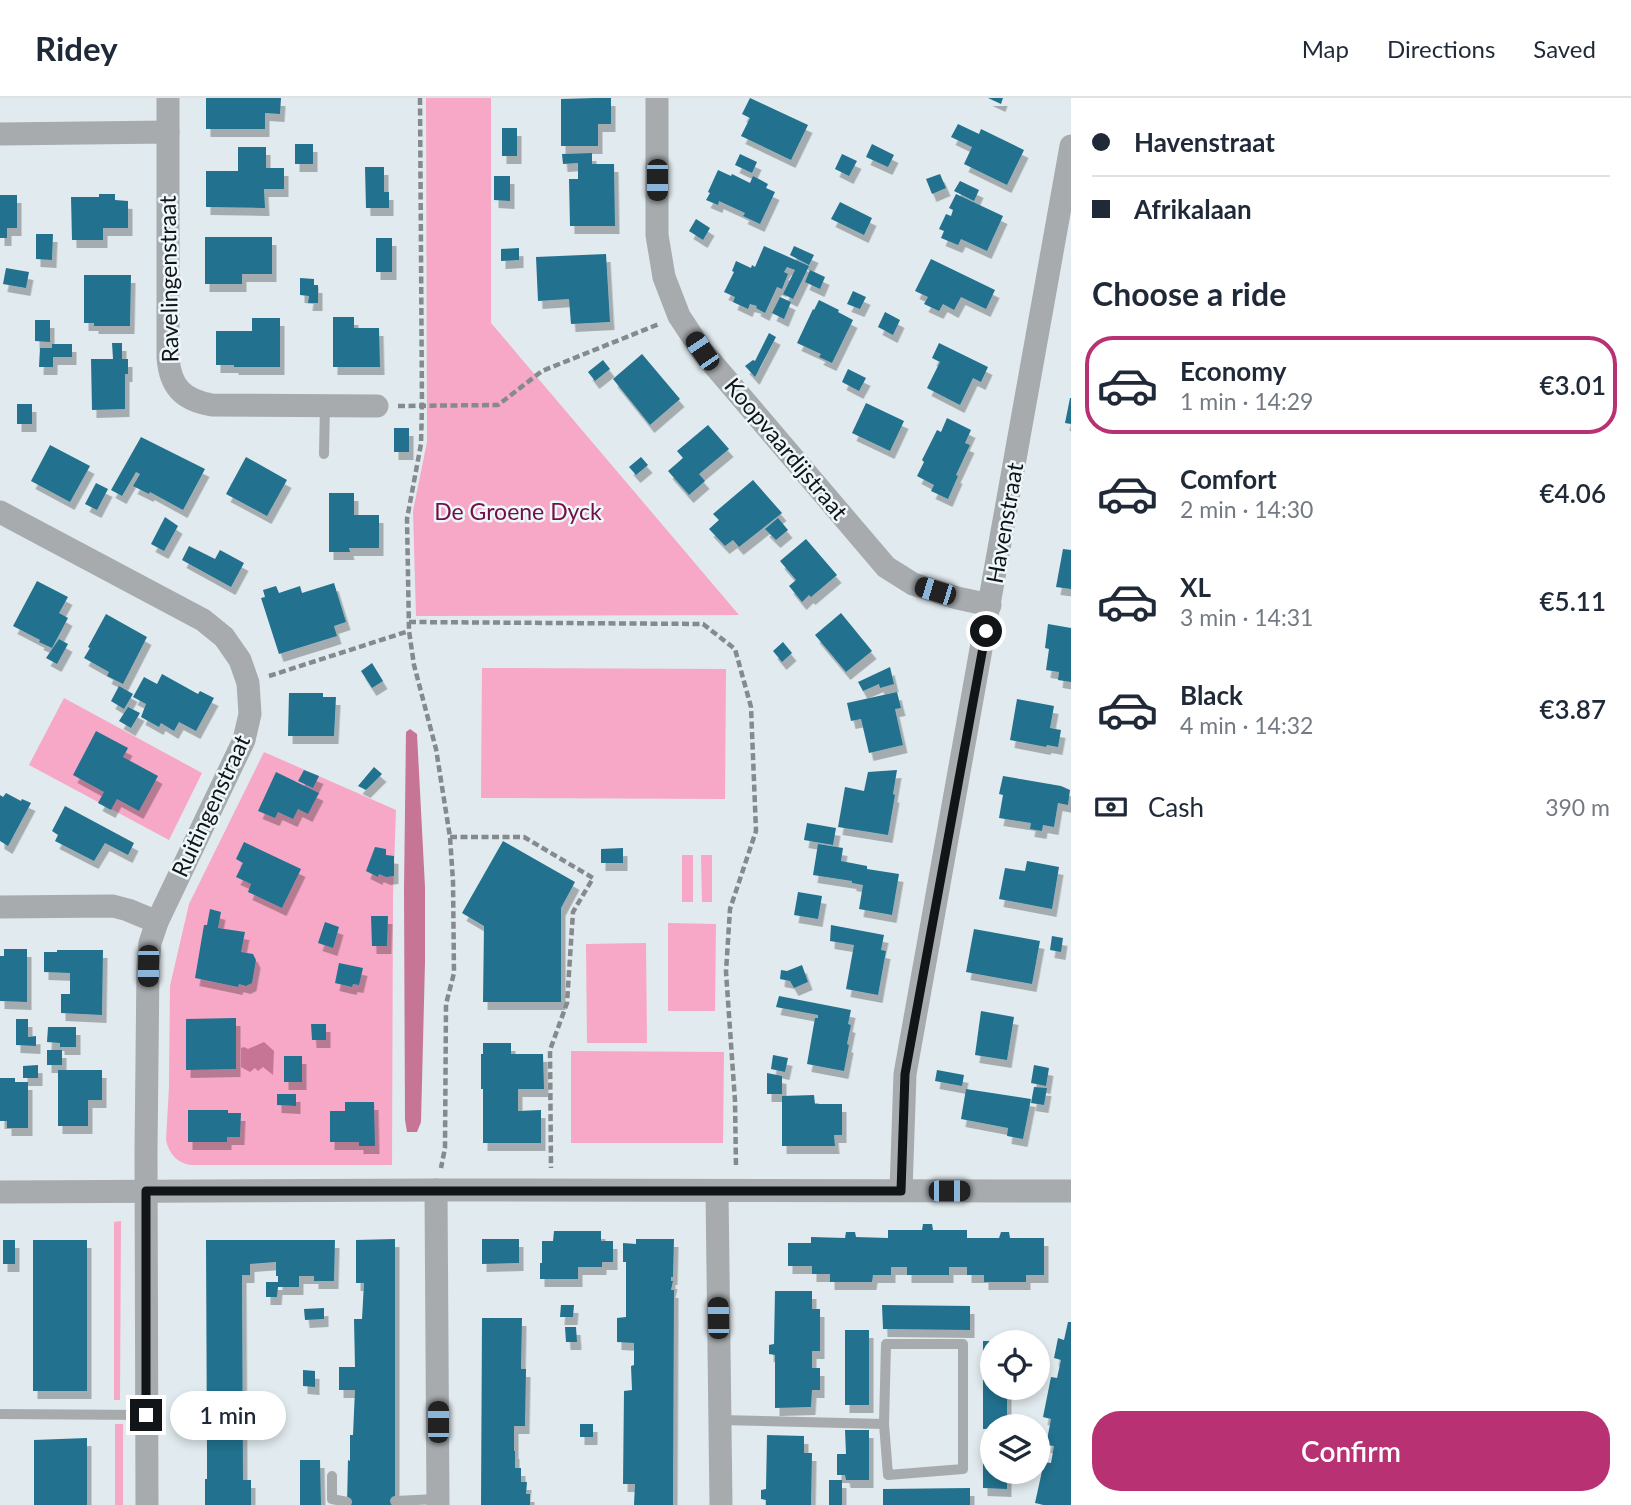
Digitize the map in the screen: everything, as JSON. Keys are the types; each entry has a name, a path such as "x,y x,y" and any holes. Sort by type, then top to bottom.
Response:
{"street":[{"name":"Ravelingenstraat","path":"168,98 168,357 169,372 175,385 185,396 198,403 212,405 377,406"},
{"name":"Koopvaardijstraat","path":"657,98 657,235 664,277 679,316 702,351 886,567 913,584 957,598 990,604"},
{"path":"0,134 168,132"},
{"name":"Havenstraat","path":"901,1191 905,1074 1071,146"},
{"name":"Ruitingenstraat","path":"0,512 203,620 224,637 240,660 248,683 250,714 244,740 157,922 150,943 146,1191 147,1505"},
{"path":"0,907 113,906 157,922"},
{"path":"0,1192 146,1191 438,1180 551,1190 1071,1191"},
{"path":"438,1180 438,1502"},
{"path":"721,1505 720,1420 726,1191"}],"lane":[{"path":"324,454 326,405"},
{"path":"886,1344 963,1344 963,1469 888,1475 884,1424 886,1344"},
{"path":"0,1414 146,1415"},
{"path":"720,1420 884,1424"},
{"path":"332,1476 332,1499 347,1502"},
{"path":"395,1501 438,1502"}],"path":[{"path":"420,98 421,444 407,519 409,631 436,749 450,837 453,881 454,973 446,1003 445,1148 438,1180"},
{"path":"377,406 498,405 542,371 679,316"},
{"path":"409,622 703,624 736,649 751,706 756,831 730,909 726,972 735,1101 736,1171 726,1191"},
{"path":"248,683 409,631"},
{"path":"450,837 524,837 593,877 573,912 566,1003 550,1051 551,1190"}],"green space":[{"name":"De Groene Dyck","path":"426,98 491,98 491,323 739,615 416,616 413,511 427,442"},
{"path":"482,668 726,669 725,799 481,798"},
{"path":"64,698 202,773 169,840 29,765"},
{"path":"264,752 396,810 392,1165 191,1165 178,1160 167,1145 170,986 189,904"},
{"path":"682,855 693,855 693,902 682,902"},
{"path":"701,855 712,855 712,902 702,902"},
{"path":"668,923 716,924 715,1011 668,1011"},
{"path":"646,943 647,1043 587,1043 586,944"},
{"path":"571,1051 724,1052 723,1143 571,1143"},
{"path":"121,1221 120,1400 114,1400 114,1222"},
{"path":"115,1424 123,1424 123,1505 115,1505"}],"shaded area":[{"path":"410,729 417,734 425,887 421,1122 417,1132 407,1132 405,1120 406,732"},
{"path":"264,1042 274,1051 273,1075 263,1067 250,1072 241,1067 241,1048 248,1049"}],"building":[{"path":"206,98 281,98 280,114 265,113 265,129 206,129"},
{"path":"611,98 611,124 598,124 598,146 561,146 561,99"},
{"path":"750,98 808,125 791,160 741,136 750,118 742,114"},
{"path":"988,98 1003,98 1001,104"},
{"path":"958,124 979,134 981,129 1024,150 1007,185 964,164 972,147 951,137"},
{"path":"502,128 517,128 517,156 502,156"},
{"path":"295,144 313,144 313,164 295,164"},
{"path":"872,144 894,155 888,167 866,157"},
{"path":"238,147 266,147 266,168 284,168 284,189 264,189 265,208 206,207 206,171 238,171"},
{"path":"592,153 592,164 614,164 615,226 570,226 569,179 578,179 578,163 563,164 562,154"},
{"path":"740,154 757,162 752,173 735,165"},
{"path":"842,154 857,161 849,176 835,169"},
{"path":"365,167 384,167 384,192 389,192 389,208 366,208"},
{"path":"718,170 750,183 753,176 768,184 766,188 775,192 760,224 743,216 745,213 719,201 718,205 706,200"},
{"path":"940,174 946,188 932,194 926,179"},
{"path":"494,176 510,176 510,201 494,200"},
{"path":"960,181 979,190 974,201 954,191"},
{"path":"99,194 115,194 115,200 128,201 128,228 103,228 103,240 72,240 71,197 99,197"},
{"path":"956,194 1003,216 987,251 961,239 958,245 941,238 944,231 939,229 946,214 951,216 953,210 949,208"},
{"path":"0,195 17,195 17,228 7,228 7,238 0,238"},
{"path":"840,202 872,218 864,235 831,219"},
{"path":"696,219 710,228 703,240 689,231"},
{"path":"36,234 53,234 52,260 36,259"},
{"path":"205,237 272,237 272,274 242,274 242,284 205,284"},
{"path":"376,238 392,238 392,272 376,272"},
{"path":"764,246 809,266 793,299 783,294 795,270 787,267 784,272 788,274 782,289 777,287 765,313 756,308 757,306 750,304 748,309 733,302 735,297 724,292 734,272 732,271 736,261 751,268 752,265 755,267"},
{"path":"794,246 814,255 809,265 790,255"},
{"path":"519,248 519,260 501,261 501,249"},
{"path":"606,254 610,322 571,324 569,299 538,301 536,257"},
{"path":"931,259 995,290 986,309 961,297 954,310 943,304 939,311 924,304 928,297 915,291"},
{"path":"6,268 29,272 26,288 3,284"},
{"path":"810,270 825,277 820,289 805,282"},
{"path":"84,275 131,275 130,326 94,326 94,323 84,323"},
{"path":"300,278 314,279 314,285 318,285 318,303 308,303 309,296 300,295"},
{"path":"853,291 866,297 860,309 847,304"},
{"path":"780,297 791,302 784,319 772,313"},
{"path":"819,300 853,320 832,363 819,357 821,354 797,343"},
{"path":"885,312 900,320 893,335 878,327"},
{"path":"333,317 354,317 354,328 379,328 380,367 333,367"},
{"path":"252,318 280,318 280,367 216,365 216,331 252,331"},
{"path":"35,320 50,320 50,342 35,341"},
{"path":"769,333 776,337 755,377 745,366 755,361"},
{"path":"112,343 122,343 122,359 128,359 125,409 92,410 91,359 113,359"},
{"path":"939,343 988,367 981,382 973,378 960,405 927,388 940,362 932,358"},
{"path":"52,344 72,344 72,357 53,357 53,367 39,367 40,348 52,348"},
{"path":"642,354 680,399 650,425 613,379"},
{"path":"603,360 610,369 595,381 588,372"},
{"path":"848,369 866,378 859,391 842,382"},
{"path":"1071,398 1071,424 1065,423"},
{"path":"866,403 904,421 890,451 852,433"},
{"path":"17,404 32,404 32,424 17,424"},
{"path":"947,418 971,430 965,443 970,445 948,499 931,491 934,485 917,476 937,430 941,432"},
{"path":"708,425 729,449 699,474 705,481 689,495 668,471 683,458 677,451"},
{"path":"394,428 409,428 409,452 394,452"},
{"path":"141,437 205,469 183,510 133,486 140,474 136,472 122,496 111,490"},
{"path":"50,445 90,466 70,502 31,481"},
{"path":"246,457 287,480 267,516 226,494"},
{"path":"641,457 648,465 636,475 629,467"},
{"path":"753,480 782,513 739,547 733,540 725,546 709,529 719,520 713,514"},
{"path":"96,483 108,489 97,510 85,504"},
{"path":"329,493 354,493 354,515 379,515 379,548 349,548 350,552 329,552"},
{"path":"165,517 178,526 164,551 151,544"},
{"path":"778,518 788,530 776,540 765,529"},
{"path":"806,539 837,575 802,602 789,586 796,580 780,561"},
{"path":"189,546 215,559 220,550 244,563 231,587 182,560"},
{"path":"1063,549 1071,550 1071,589 1056,587"},
{"path":"37,581 68,597 59,613 68,618 52,648 13,626"},
{"path":"334,583 346,622 334,626 337,636 279,654 261,598 265,597 263,590 276,586 279,593 300,586 302,593"},
{"path":"841,613 872,651 846,672 815,635"},
{"path":"106,614 147,637 123,684 107,676 109,672 84,658"},
{"path":"1048,624 1071,628 1071,682 1058,680 1059,672 1046,670"},
{"path":"59,639 68,644 57,664 46,658"},
{"path":"783,642 792,653 782,662 773,651"},
{"path":"372,663 383,681 372,688 361,671"},
{"path":"890,667 894,684 880,688 879,684 863,691 858,682"},
{"path":"162,674 198,694 200,691 214,698 196,731 179,722 174,731 161,723 159,727 141,717 146,704 133,697 144,677 157,684"},
{"path":"119,686 133,694 124,709 111,701"},
{"path":"897,692 901,708 895,709 903,745 869,753 861,719 851,721 847,703"},
{"path":"289,693 323,693 323,697 336,697 334,736 288,736"},
{"path":"1017,699 1054,706 1050,728 1061,730 1058,747 1010,740"},
{"path":"128,707 140,713 131,728 119,721"},
{"path":"96,731 128,748 123,757 158,776 139,811 117,799 111,810 98,803 104,792 73,775"},
{"path":"374,767 382,774 366,790 358,786"},
{"path":"304,770 319,776 313,788 298,781"},
{"path":"897,770 888,835 838,827 845,787 864,791 868,772"},
{"path":"276,772 319,793 308,814 298,809 293,819 278,812 275,818 258,811"},
{"path":"1003,776 1070,790 1068,805 1058,803 1054,827 1043,825 1042,831 1030,829 1031,823 999,818 1003,795 999,794"},
{"path":"6,793 31,803 8,846 0,841 0,795 3,797"},
{"path":"65,806 134,843 128,855 105,843 94,861 55,841 58,835 52,831"},
{"path":"807,823 836,828 833,845 804,840"},
{"path":"503,841 575,882 561,908 561,1002 483,1002 484,926 462,913"},
{"path":"244,842 301,869 282,908 248,892 251,884 236,877 243,863 236,859"},
{"path":"818,844 843,848 841,861 867,866 867,869 899,874 892,915 859,909 863,885 813,875"},
{"path":"375,847 386,849 386,855 394,856 394,876 379,874 378,877 366,871"},
{"path":"623,848 623,863 601,863 601,849"},
{"path":"1027,861 1059,867 1052,909 999,899 1005,868 1025,871"},
{"path":"798,892 822,896 818,919 794,915"},
{"path":"210,909 221,912 218,928 245,932 241,952 253,954 256,960 252,983 246,986 239,984 238,987 195,978 204,925 207,925"},
{"path":"371,916 388,916 387,946 372,946"},
{"path":"325,922 339,927 333,948 318,943"},
{"path":"831,925 884,935 881,950 886,951 878,995 846,989 854,945 830,941"},
{"path":"974,929 1040,941 1032,984 966,972"},
{"path":"1052,936 1063,938 1061,952 1050,950"},
{"path":"4,949 27,949 27,1002 0,1001 0,956 4,956"},
{"path":"103,950 102,1015 61,1013 61,994 70,994 70,973 44,972 44,952"},
{"path":"339,963 363,968 359,985 353,984 352,987 335,983"},
{"path":"802,965 808,982 794,988 790,981 780,979 781,970 787,971"},
{"path":"779,996 851,1010 844,1071 807,1064 815,1018 818,1018 818,1015 776,1007"},
{"path":"981,1011 1014,1017 1007,1060 975,1055"},
{"path":"236,1018 236,1069 186,1070 186,1019"},
{"path":"16,1019 28,1019 28,1037 36,1036 36,1046 16,1045"},
{"path":"311,1024 326,1024 326,1040 312,1040"},
{"path":"48,1027 76,1027 76,1047 60,1047 60,1043 47,1042"},
{"path":"483,1043 511,1043 511,1054 543,1054 544,1089 518,1089 518,1111 541,1110 541,1143 483,1143"},
{"path":"47,1050 62,1050 62,1065 47,1065"},
{"path":"773,1055 788,1058 785,1072 771,1069"},
{"path":"284,1056 302,1056 302,1082 284,1082"},
{"path":"38,1065 38,1078 23,1078 23,1066"},
{"path":"1034,1065 1049,1068 1046,1086 1031,1083"},
{"path":"58,1070 102,1070 102,1100 88,1100 88,1126 58,1126"},
{"path":"937,1070 964,1075 962,1086 935,1081"},
{"path":"767,1073 782,1076 782,1094 767,1094"},
{"path":"0,1078 15,1078 15,1082 28,1082 28,1128 7,1128 7,1121 0,1121"},
{"path":"1034,1087 1047,1088 1044,1105 1031,1103"},
{"path":"966,1089 1031,1099 1023,1139 1007,1136 1008,1128 961,1119"},
{"path":"277,1094 296,1094 296,1106 277,1105"},
{"path":"814,1095 815,1104 842,1104 842,1135 834,1135 835,1146 782,1146 782,1096"},
{"path":"345,1102 374,1102 375,1146 359,1146 359,1142 330,1142 330,1111 345,1111"},
{"path":"188,1110 228,1110 228,1113 241,1113 240,1137 227,1137 227,1142 188,1142"},
{"path":"923,1224 932,1224 933,1230 967,1230 967,1238 999,1238 1001,1232 1009,1232 1010,1238 1044,1238 1044,1275 1026,1275 1026,1282 984,1282 984,1275 967,1275 967,1267 949,1267 949,1275 907,1275 907,1267 891,1267 891,1275 873,1275 872,1282 830,1282 830,1274 812,1274 812,1266 788,1266 788,1243 811,1243 811,1237 845,1238 846,1232 855,1232 856,1237 888,1238 888,1230 922,1230"},
{"path":"554,1231 601,1231 601,1241 613,1241 613,1262 602,1262 602,1267 578,1267 578,1279 540,1279 542,1241 553,1241"},
{"path":"395,1239 395,1505 347,1505 348,1460 350,1461 350,1435 353,1435 355,1390 339,1390 339,1367 355,1367 354,1319 362,1319 364,1283 356,1283 356,1240"},
{"path":"482,1239 519,1239 519,1263 482,1264"},
{"path":"636,1239 674,1239 671,1277 671,1290 674,1290 673,1505 634,1505 635,1484 623,1484 624,1391 632,1390 634,1343 617,1342 617,1318 626,1317 626,1262 623,1262 623,1243 636,1244"},
{"path":"3,1240 15,1240 15,1264 3,1264"},
{"path":"33,1240 87,1240 87,1391 33,1391"},
{"path":"206,1240 335,1240 334,1281 314,1281 314,1276 299,1276 299,1287 278,1287 277,1297 266,1297 266,1282 278,1282 276,1262 250,1264 250,1275 242,1275 243,1480 251,1480 251,1505 205,1505"},
{"path":"775,1291 812,1291 812,1309 820,1309 820,1351 812,1351 812,1368 820,1368 820,1390 812,1390 811,1407 775,1408 775,1355 769,1354 769,1345 774,1344"},
{"path":"561,1305 574,1305 573,1317 560,1317"},
{"path":"882,1305 970,1306 970,1330 883,1329"},
{"path":"324,1308 324,1319 305,1320 304,1309"},
{"path":"482,1318 522,1318 521,1369 526,1369 525,1426 514,1426 514,1451 515,1468 521,1468 521,1482 527,1482 526,1494 530,1494 530,1505 481,1505"},
{"path":"1068,1322 1071,1322 1071,1505 1044,1505 1035,1503 1039,1484 1050,1484 1050,1463 1054,1446 1050,1446 1050,1414 1044,1414 1046,1400 1050,1400 1051,1377 1057,1378 1061,1360 1054,1358 1058,1338 1064,1340"},
{"path":"565,1327 576,1327 577,1342 566,1342"},
{"path":"845,1330 869,1330 869,1405 845,1405"},
{"path":"303,1370 315,1371 315,1387 303,1386"},
{"path":"983,1400 1007,1400 1007,1414 983,1414"},
{"path":"580,1424 593,1424 593,1437 580,1437"},
{"path":"845,1430 869,1430 869,1480 846,1480 845,1475 837,1475 837,1454 846,1454"},
{"path":"767,1435 804,1436 804,1453 812,1453 811,1505 766,1505 766,1500 761,1499 761,1490 766,1489"},
{"path":"87,1438 87,1505 34,1505 34,1440"},
{"path":"300,1460 320,1460 321,1505 300,1505"},
{"path":"829,1480 842,1480 842,1505 829,1505"},
{"path":"983,1484 1007,1484 1007,1489 983,1488"},
{"path":"970,1488 970,1505 883,1505 883,1489"}],"route":[{"path":"146,1415 146,1191 901,1191 905,1074 986,631"}]}
